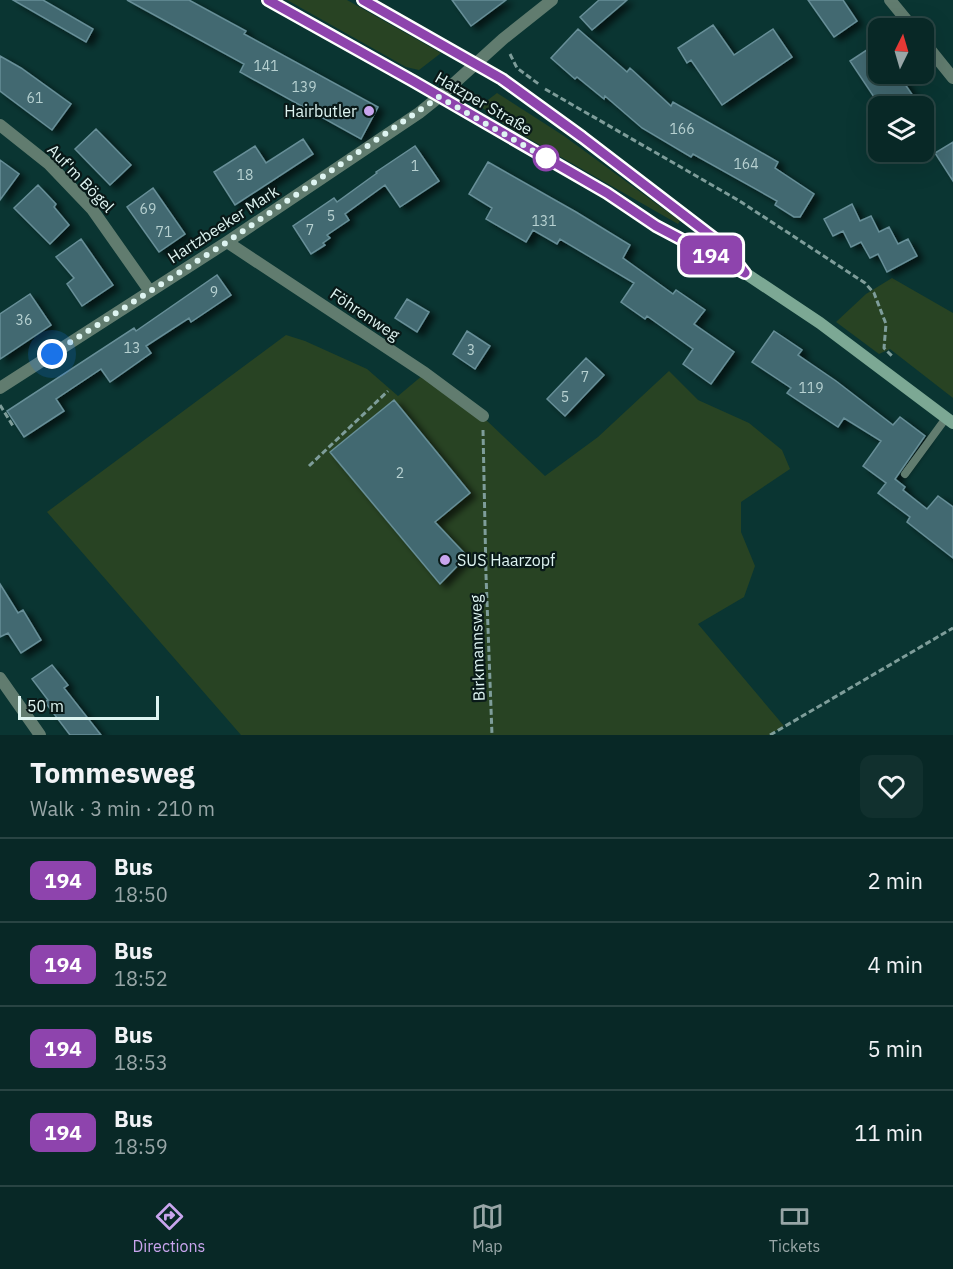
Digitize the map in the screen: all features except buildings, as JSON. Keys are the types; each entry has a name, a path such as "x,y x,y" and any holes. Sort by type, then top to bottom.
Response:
{"main road":[{"name":"Hatzper Straße","path":"268,0 607,193 656,226 745,273 820,323 950,420"},
{"name":"Hatzper Straße","path":"363,0 502,79 723,245 745,273"}],"street":[{"name":"Hartzbeeker Mark","path":"0,388 227,242 439,97 503,39 552,0"},
{"path":"890,0 905,18"},
{"path":"934,54 953,78"},
{"name":"Auf'm Bögel","path":"0,125 49,164 92,209 149,291"},
{"name":"Föhrenweg","path":"227,242 425,373 483,416"},
{"path":"0,678 40,735"}],"lane":[{"path":"905,474 950,420"}],"path":[{"path":"508,53 517,68 546,90 738,200 865,283 874,293 886,324 884,348 899,362"},
{"path":"309,466 388,391"},
{"path":"0,405 14,426"},
{"name":"Birkmannsweg","path":"483,416 492,735"},
{"path":"770,735 953,628"}],"green space":[{"path":"287,0 347,0 441,53 419,70 406,67"},
{"path":"497,93 564,136 680,221 678,224 505,125 480,106"},
{"path":"892,278 953,313 953,398 890,349 879,354 836,322 866,294"},
{"path":"286,335 305,341 367,369 398,396 423,375 483,417 545,476 598,437 669,371 698,400 749,423 782,450 790,469 741,502 741,532 755,566 744,597 698,624 784,726 769,735 241,735 47,512"}],"bus line":[{"name":"194","path":"268,0 607,193 656,226 745,273 723,245 502,79 363,0"}],"place":[{"name":"Hairbutler","path":"369,111"},
{"name":"SUS Haarzopf","path":"445,560"}],"route":[{"path":"52,354 227,242 439,97 546,158"}]}
